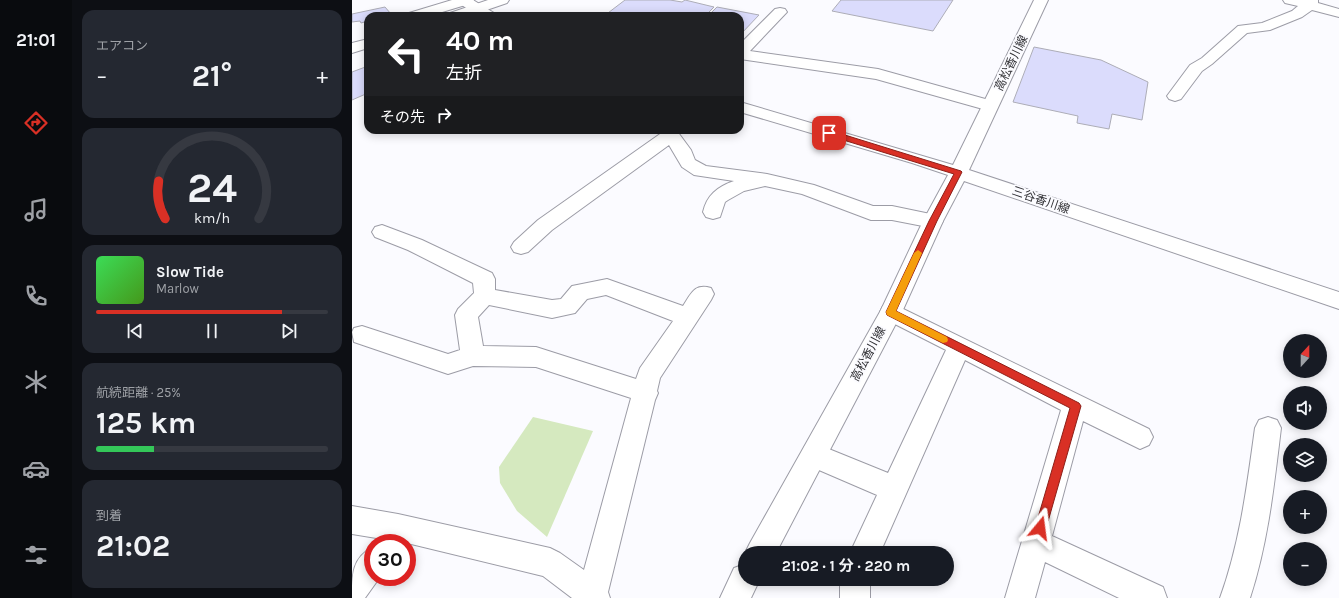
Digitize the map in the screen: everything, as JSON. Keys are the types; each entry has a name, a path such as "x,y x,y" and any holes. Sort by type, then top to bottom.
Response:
{"main road":[{"path":"431,12 469,3 502,0"},
{"name":"高松香川線","path":"764,546 891,312 933,221 959,172 1041,0"},
{"path":"1290,0 1311,2 1339,13"},
{"path":"1175,96 1196,68 1207,61 1243,28 1265,27 1297,14 1311,2"},
{"path":"459,12 469,3"},
{"path":"469,3 483,12"},
{"path":"744,50 780,12"},
{"path":"352,35 364,31"},
{"path":"352,48 364,44"},
{"path":"744,55 878,74 990,106"},
{"name":"三谷香川線","path":"744,108 959,172 1339,302"},
{"path":"521,247 545,225 666,134"},
{"path":"670,134 688,162 701,171 767,180 807,189 871,213 892,213 933,221"},
{"path":"713,212 717,200 728,192 744,185 767,180"},
{"path":"382,232 415,245 484,279 485,296 466,315 473,356"},
{"path":"485,296 552,309 568,307 580,292 607,287 687,317"},
{"path":"416,540 550,564 593,596 646,393 649,375 703,294"},
{"path":"891,312 959,348 1140,437"},
{"path":"362,335 448,364 473,356 536,357 646,393"},
{"path":"868,546 959,348"},
{"path":"1020,598 1075,406"},
{"path":"1235,598 1242,579 1258,504 1268,428"},
{"path":"814,454 894,489"},
{"path":"352,520 388,534"},
{"path":"1036,543 1152,598"},
{"path":"352,590 364,574"},
{"path":"735,598 741,586"},
{"path":"855,586 855,598"}],"green space":[{"path":"533,417 593,431 547,537 517,511 500,483 499,467"}],"building":[{"path":"625,0 670,0 682,2 685,0 714,7 709,12 609,12"},
{"path":"841,0 953,0 933,31 832,11"},
{"path":"385,7 389,12 364,12 364,22 361,23 360,21 352,22 352,14"},
{"path":"717,7 743,12 712,12"},
{"path":"744,12 759,15 744,31"},
{"path":"1034,47 1101,60 1148,82 1142,120 1112,114 1109,129 1077,123 1078,116 1013,102"},
{"path":"364,68 364,95 352,100 352,72"}],"slow traffic":[{"path":"918,253 891,312 943,340"}],"route":[{"path":"829,133 959,172 933,221 891,312 1075,406 1040,528"}]}
